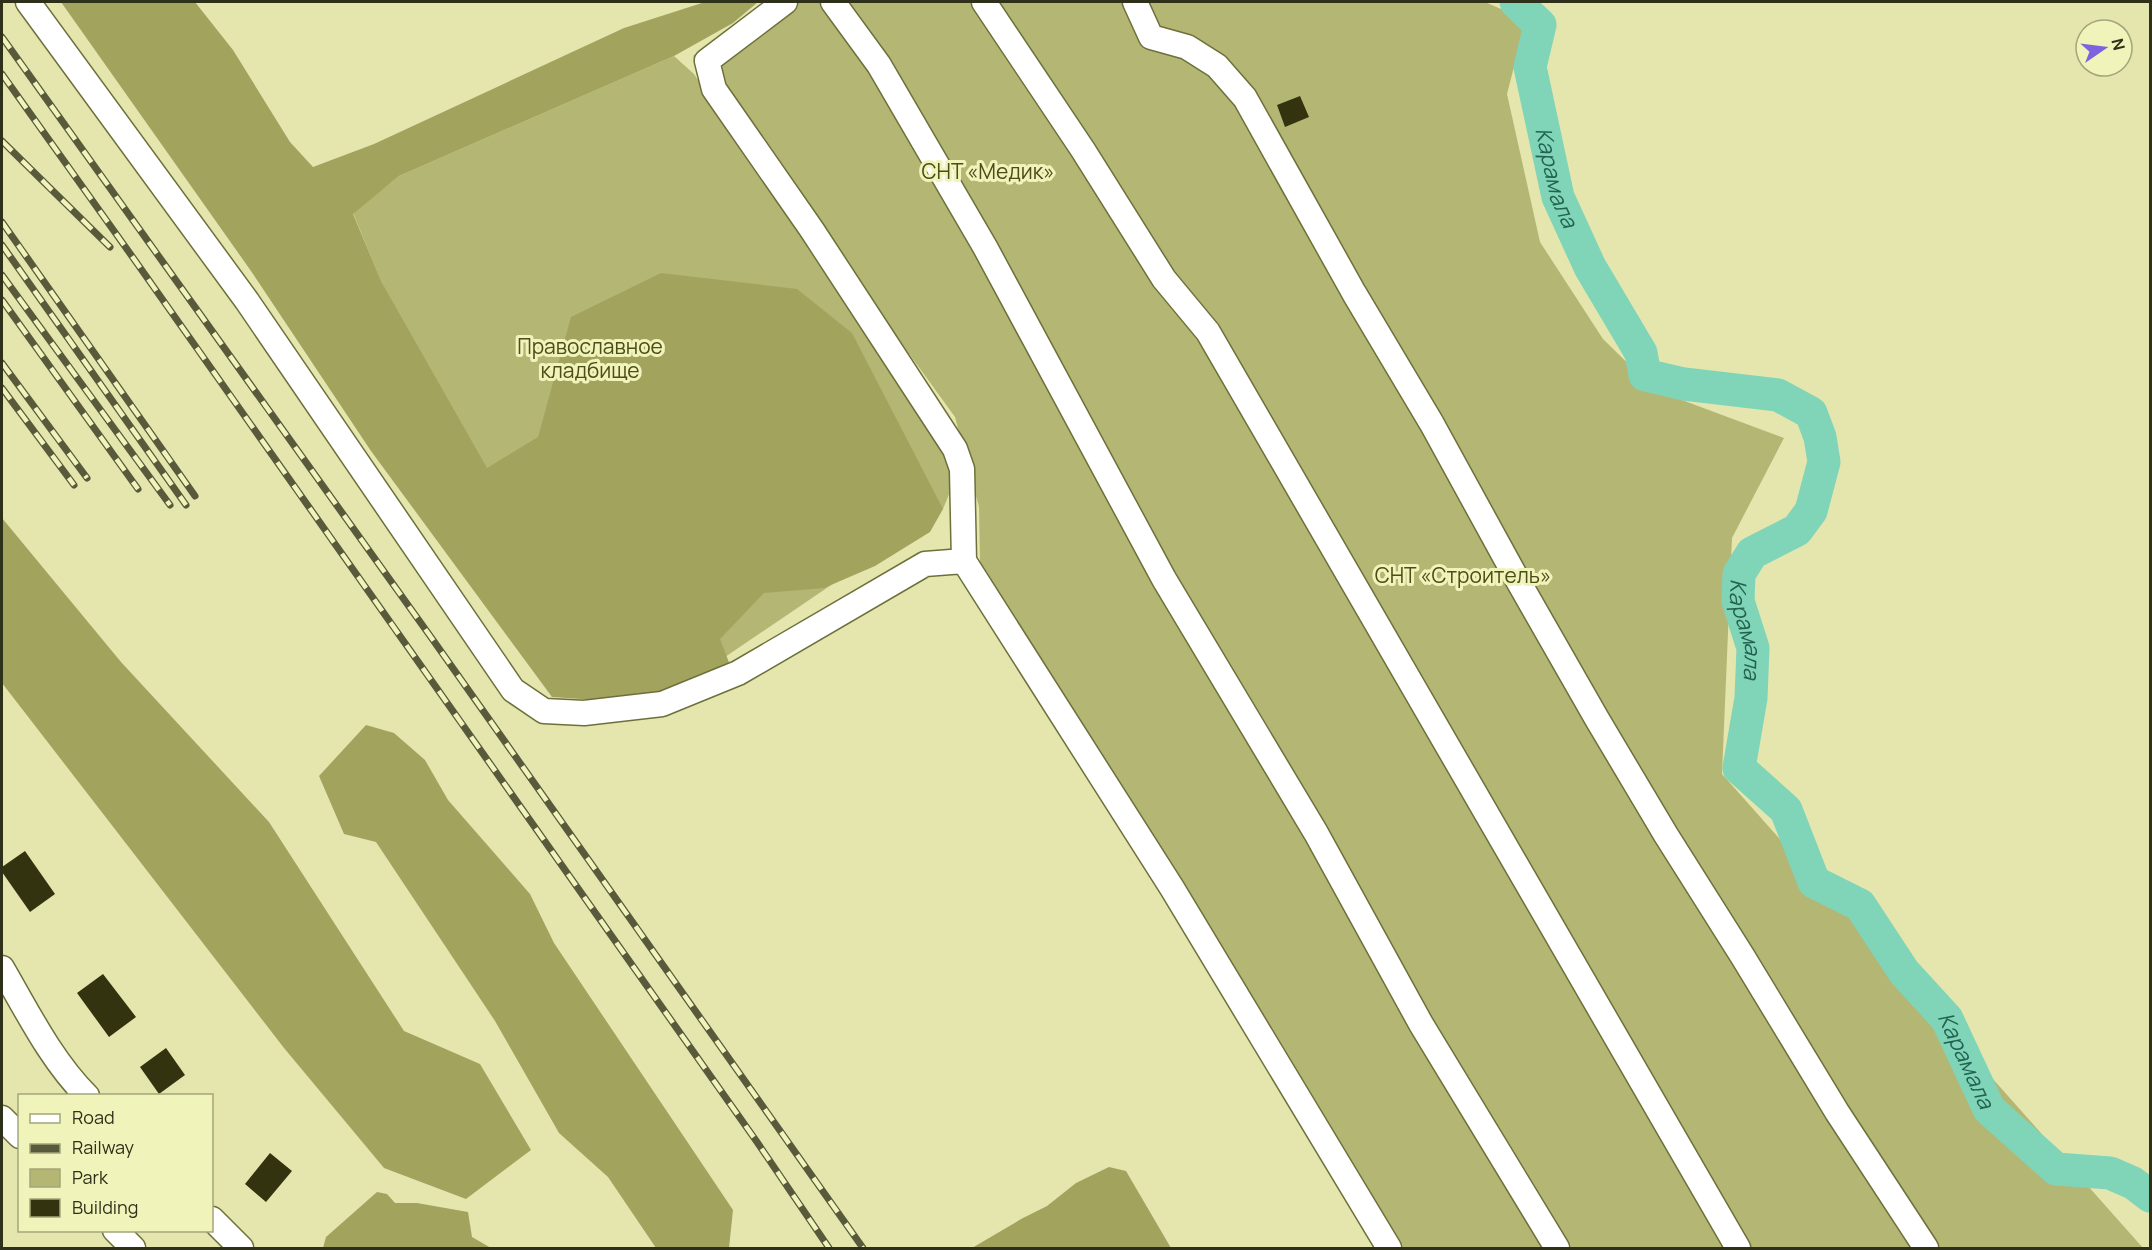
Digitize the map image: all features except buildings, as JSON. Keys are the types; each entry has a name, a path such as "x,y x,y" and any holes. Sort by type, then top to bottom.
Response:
{"street":[{"path":"28,2 247,301 513,690 544,711 584,713 662,704 738,673 925,564 964,561"},
{"path":"785,2 707,61 714,89 812,230 955,449 962,469 964,561 1172,888 1389,1248"},
{"path":"833,2 879,65 985,247 1164,579 1316,833 1421,1024 1557,1248"},
{"path":"984,2 1083,150 1164,279 1208,332 1738,1248"},
{"path":"1135,2 1151,37 1187,47 1217,66 1245,98 1354,293 1432,424 1517,579 1654,816 1837,1112 1926,1248"},
{"path":"2,968 33,1023 74,1082 86,1094"},
{"path":"2,1118 18,1134"},
{"path":"213,1220 241,1248"},
{"path":"117,1232 133,1248"}],"green space":[{"name":"Православное кладбище","path":"61,2 195,2 233,50 290,142 313,167 374,144 624,28 705,2 758,2 733,23 674,56 399,176 353,214 382,283 487,468 538,437 571,317 661,273 797,289 852,333 943,509 930,532 875,566 824,588 764,593 720,639 730,665 678,689 610,701 552,697 371,451 251,271"},
{"name":"СНТ «Строитель»","path":"764,2 1485,2 1526,20 1507,94 1540,242 1603,339 1655,390 1784,438 1732,538 1722,774 2143,1248 1395,1248 980,563 979,507 955,417 693,56"},
{"name":"Православное кладбище","path":"674,56 694,74 957,475 943,509 678,689 552,697 353,213 399,176"},
{"path":"2,518 121,662 269,822 404,1031 480,1064 531,1150 466,1199 384,1168 284,1048 2,683"},
{"path":"366,725 394,733 425,760 448,800 530,894 554,943 733,1210 729,1248 656,1248 608,1177 559,1133 495,1021 376,842 344,834 319,776"},
{"path":"1109,1167 1126,1171 1171,1248 972,1248 1047,1206 1076,1183"},
{"path":"377,1192 387,1194 395,1203 417,1203 468,1212 472,1237 491,1248 323,1248 326,1237"}],"waterway":[{"name":"Карамала","path":"1516,2 1540,25 1530,67 1558,197 1590,267 1641,353 1645,375 1684,384 1778,395 1811,413 1820,437 1824,462 1811,511 1797,530 1752,553 1739,574 1738,601 1753,648 1751,698 1739,768 1786,810 1814,882 1860,905 1904,972 1947,1019 1989,1109 2056,1169 2110,1173 2133,1183 2150,1196"}],"railway":[{"path":"2,37 433,640 863,1248"},
{"path":"2,74 757,1142 829,1248"},
{"path":"2,141 110,247"},
{"path":"2,222 195,496"},
{"path":"2,245 186,505"},
{"path":"2,275 170,505"},
{"path":"2,300 138,489"},
{"path":"2,363 87,478"},
{"path":"2,388 74,485"}],"park label":[{"name":"СНТ «Медик»","path":"988,172"}]}
